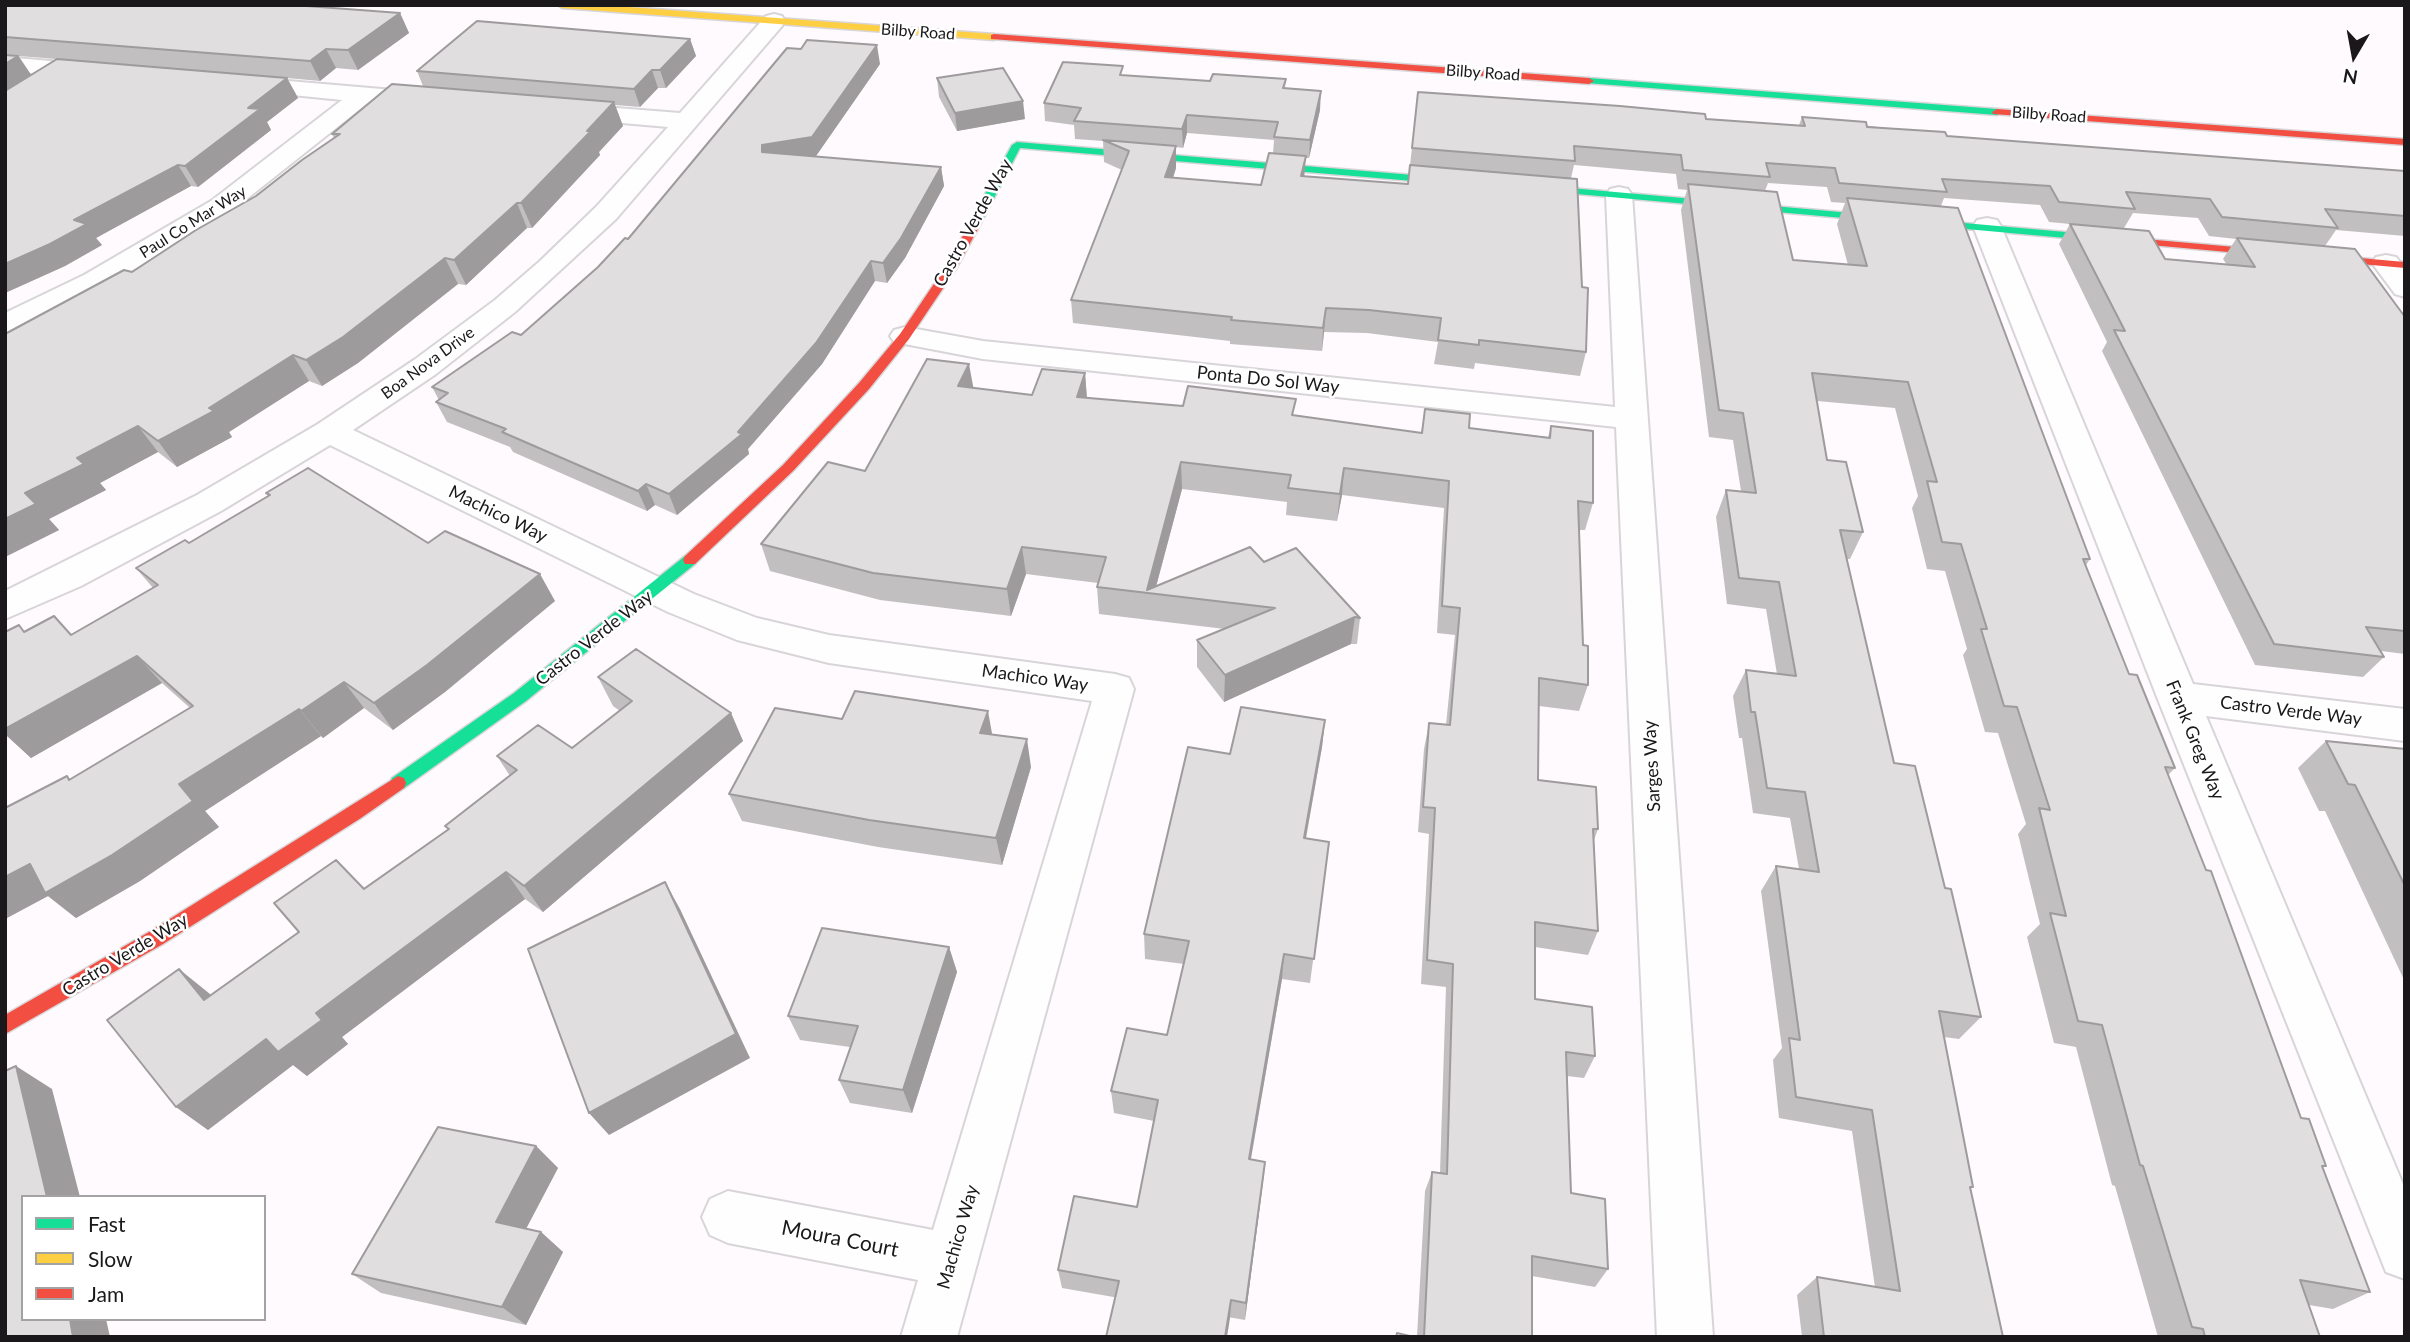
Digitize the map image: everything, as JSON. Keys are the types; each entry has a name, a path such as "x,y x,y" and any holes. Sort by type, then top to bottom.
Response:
{"street":[{"name":"Bilby Road","path":"562,5 2405,142"},
{"name":"Boa Nova Drive","path":"5,606 68,577 209,503 329,431 425,367 505,306 606,213 774,21"},
{"path":"5,64 119,74"},
{"path":"28,92 64,69"},
{"path":"214,82 446,101"},
{"name":"Paul Co Mar Way","path":"5,325 94,281 209,214 259,179 364,94"},
{"path":"540,109 687,121"},
{"name":"Castro Verde Way","path":"5,1025 156,938 355,813 520,697 655,590 788,468 864,386 905,336 950,269 1017,145 1482,184"},
{"path":"1510,186 2395,264 2405,288"},
{"name":"Sarges Way","path":"1619,195 1685,1337"},
{"name":"Frank Greg Way","path":"1986,226 2405,1253"},
{"name":"Ponta Do Sol Way","path":"905,336 982,350 1632,419"},
{"name":"Machico Way","path":"329,431 655,590 750,630 829,649 1115,689 929,1337"},
{"name":"Castro Verde Way","path":"2177,696 2405,725"},
{"name":"Moura Court","path":"728,1217 952,1260"}],"building":[{"path":"5,5 293,5 400,13 348,50 326,49 310,61 5,37"},
{"path":"477,21 690,39 660,70 652,70 634,89 417,71"},
{"path":"807,40 877,45 812,137 762,145 762,152 941,167 901,238 883,263 871,261 816,343 738,432 742,434 669,494 646,484 638,491 502,432 506,429 436,402 448,393 432,387 512,332 521,335 598,267 625,238 628,239 787,48 801,49"},
{"path":"5,55 18,56 5,64"},
{"path":"57,59 287,78 248,108 260,109 185,166 178,165 74,220 87,224 5,264 5,91"},
{"path":"1063,62 1123,66 1120,75 1210,81 1213,74 1286,79 1283,88 1321,91 1310,140 1274,137 1278,122 1187,115 1182,129 1074,121 1081,108 1044,103"},
{"path":"1003,68 1023,101 955,113 937,78"},
{"path":"392,84 614,102 587,131 591,131 521,203 517,203 454,260 445,258 343,337 306,360 293,355 209,408 214,411 158,441 138,426 77,458 84,464 25,493 36,504 5,519 5,334 124,270 132,272 196,230 256,196 340,134 332,134"},
{"path":"1418,92 1620,106 1705,114 1706,119 1805,126 1802,117 1866,122 1867,127 1945,132 1947,136 2405,171 2405,216 2325,209 2338,228 2222,217 2210,199 2126,192 2135,209 2059,202 2050,186 1942,179 1947,192 1839,183 1835,168 1766,163 1770,177 1683,170 1681,155 1574,146 1575,161 1412,148"},
{"path":"1103,140 1176,146 1165,177 1261,185 1269,153 1306,156 1301,176 1408,184 1410,165 1577,179 1582,287 1588,288 1586,352 1479,340 1479,345 1438,340 1441,318 1369,310 1326,308 1323,328 1231,320 1232,317 1071,300 1129,151"},
{"path":"1688,184 1777,192 1793,260 1867,266 1847,198 1958,208 2090,559 2083,559 2129,674 2137,675 2175,768 2165,767 2206,870 2211,871 2301,1118 2309,1119 2326,1166 2322,1166 2370,1292 2300,1280 2320,1337 2205,1337 2203,1329 2192,1327 2143,1166 2140,1165 2102,1025 2078,1021 2050,913 2066,916 2039,808 2050,810 2017,707 2004,706 1981,629 1987,629 1961,544 1942,542 1927,481 1937,482 1908,382 1812,373 1827,460 1846,462 1863,532 1840,530 1894,763 1915,766 1945,888 1951,889 1981,1017 1939,1011 1973,1187 1970,1187 2003,1337 1824,1337 1817,1277 1900,1291 1872,1110 1796,1097 1789,1038 1800,1040 1776,866 1819,872 1805,792 1767,788 1755,712 1751,712 1746,670 1796,676 1779,582 1739,578 1726,490 1756,493 1743,413 1719,410"},
{"path":"2070,224 2149,231 2165,259 2255,267 2237,238 2355,249 2405,317 2405,631 2366,627 2384,657 2274,644 2114,330 2125,331"},
{"path":"927,359 969,364 958,386 1032,395 1042,369 1085,373 1077,397 1183,406 1188,386 1296,399 1292,415 1422,433 1425,409 1470,414 1469,428 1550,438 1551,426 1593,431 1593,503 1578,501 1583,645 1588,646 1588,685 1539,678 1538,780 1596,787 1598,829 1593,829 1598,931 1535,922 1535,999 1592,1007 1595,1056 1566,1052 1571,1193 1605,1199 1608,1269 1532,1256 1532,1337 1424,1337 1432,1172 1447,1174 1453,964 1427,960 1435,808 1423,807 1429,723 1450,725 1460,608 1442,606 1449,481 1344,468 1340,494 1288,488 1291,475 1181,462 1147,590 1250,547 1264,562 1296,548 1360,618 1355,617 1225,675 1197,640 1275,608 1097,587 1106,557 1022,547 1007,589 873,573 761,544 828,462 865,471"},
{"path":"308,468 428,543 445,531 540,574 427,665 374,703 344,682 179,784 193,801 112,855 45,893 30,864 5,877 5,808 67,776 69,780 193,706 137,656 5,729 5,632 19,625 24,632 54,616 71,635 158,585 136,568 185,540 189,543 270,495 266,493"},
{"path":"636,649 731,713 524,886 506,872 316,1013 322,1020 278,1052 266,1039 176,1107 107,1020 179,969 204,1000 299,932 274,903 336,860 364,889 449,829 445,826 517,770 497,756 538,725 572,748 632,701 598,677"},
{"path":"855,691 988,711 980,733 1027,739 996,838 869,820 729,794 775,708 842,719"},
{"path":"1241,707 1325,720 1304,838 1329,842 1314,959 1284,954 1249,1159 1265,1162 1246,1303 1231,1300 1225,1337 1106,1337 1119,1281 1058,1270 1074,1196 1137,1207 1158,1100 1111,1091 1127,1028 1167,1035 1189,941 1144,934 1188,747 1230,754"},
{"path":"2326,741 2405,749 2405,886 2355,785 2348,784"},
{"path":"665,882 736,1034 589,1113 528,949"},
{"path":"822,928 949,947 903,1090 839,1080 858,1026 788,1016"},
{"path":"16,1066 47,1195 21,1195 21,1321 70,1321 73,1337 5,1337 5,1071"},
{"path":"438,1127 536,1146 496,1222 541,1232 502,1307 352,1274"},
{"path":"1397,1333 1414,1337 1396,1337"}],"traffic: fast":[{"path":"1589,81 1997,112"},
{"path":"974,225 1017,145 1461,182"},
{"path":"1525,187 2088,237"},
{"path":"398,783 520,697 690,560"}],"traffic: slow":[{"path":"562,5 994,37"}],"traffic: jam":[{"path":"994,37 1589,81"},
{"path":"1997,112 2405,142"},
{"path":"690,560 788,468 864,386 905,336 950,269 974,225"},
{"path":"2088,237 2405,265"},
{"path":"5,1025 156,938 398,783"}]}
